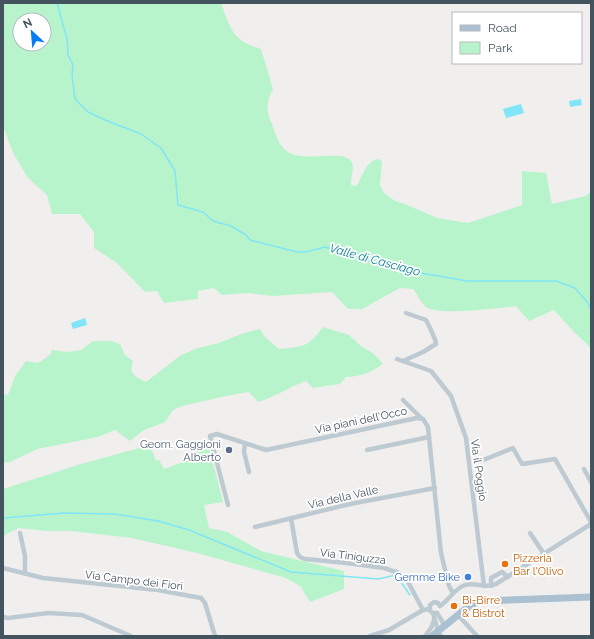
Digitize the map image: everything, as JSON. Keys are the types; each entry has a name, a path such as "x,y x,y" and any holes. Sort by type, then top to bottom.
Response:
{"main road":[{"path":"437,634 458,615 475,603 482,601 591,597"}],"street":[{"path":"403,361 424,352 436,344 436,339 432,334 426,320 406,313"},
{"name":"Via il Poggio","path":"398,359 431,371 451,396 466,438 484,586"},
{"path":"403,400 421,418"},
{"name":"Via piani dell'Occo","path":"228,505 210,436 217,434 266,450 421,418 426,424 429,436 441,552 449,586 453,593"},
{"path":"367,450 429,436"},
{"path":"245,444 244,452 249,472"},
{"path":"425,636 431,628 435,613 439,611 440,606 459,588 466,585 492,586 591,523 555,459 522,464 513,448 481,461"},
{"path":"584,469 591,482"},
{"name":"Via della Valle","path":"255,527 350,504 435,488"},
{"name":"Via Tiniguzza","path":"291,518 297,553 300,557 305,559 384,568 398,573 407,580 423,610"},
{"path":"20,533 25,556 25,573"},
{"path":"530,533 544,554"},
{"name":"Via Campo dei Fiori","path":"3,568 43,578 158,590 201,598 205,603 215,636"},
{"path":"492,586 490,578 502,572 508,577"},
{"path":"429,609 432,603 438,603 440,606"},
{"path":"370,636 389,630 423,610 429,609 435,613 445,626"},
{"path":"3,617 8,618 48,612 82,615 131,636"},
{"path":"458,615 477,636"},
{"path":"434,620 437,634"}],"green space":[{"path":"3,3 221,3 230,27 238,38 251,46 261,49 273,89 268,102 269,115 277,137 284,149 291,154 300,156 346,157 351,161 353,167 351,185 355,186 358,184 368,165 379,159 382,162 380,185 384,193 395,201 437,218 468,223 522,205 522,171 546,173 552,204 586,196 591,191 591,348 554,310 529,321 516,306 470,311 433,310 424,305 413,289 400,288 362,309 348,309 332,292 273,296 247,293 222,295 214,288 198,291 198,299 164,303 157,291 145,292 117,263 94,248 94,232 80,214 52,214 47,195 28,178 13,153 5,131 3,131"},
{"path":"323,327 349,335 361,346 374,354 383,364 366,374 346,377 340,384 313,388 306,381 258,402 249,392 182,406 173,410 165,422 144,430 130,441 115,430 98,437 37,449 10,462 3,463 3,394 8,395 15,376 26,361 38,363 50,355 52,350 68,352 81,350 93,341 111,341 120,344 125,355 133,361 131,371 136,377 146,382 181,355 198,348 219,343 241,334 260,329 264,336 279,349 305,345 313,339"},
{"path":"207,440 223,502 204,505 209,528 227,532 261,551 344,571 344,589 310,602 300,586 286,578 197,553 132,538 71,531 46,531 19,528 3,537 3,489 81,464 150,445 156,461 159,460 164,469 194,458 190,445"}],"water":[{"path":"581,99 582,105 570,107 569,101"},
{"path":"521,104 524,113 506,118 503,109"},
{"path":"85,318 87,325 73,329 71,323"}],"waterway":[{"name":"Valle di Casciago","path":"57,3 67,39 68,55 73,65 72,75 75,99 88,112 141,134 161,148 175,171 178,205 203,212 213,221 231,226 246,235 250,240 297,252 306,252 325,247 415,272 467,281 556,281 575,288 588,303 591,310"},
{"path":"3,518 64,513 115,514 158,521 189,530 291,572 378,579 396,575 410,595"}],"place":[{"name":"Geom. Gaggioni Alberto","path":"229,450"},
{"name":"Pizzeria Bar l'Olivo","path":"505,564"},
{"name":"Gemme Bike","path":"468,577"},
{"name":"Bi-Birre & Bistrot","path":"454,606"}]}
